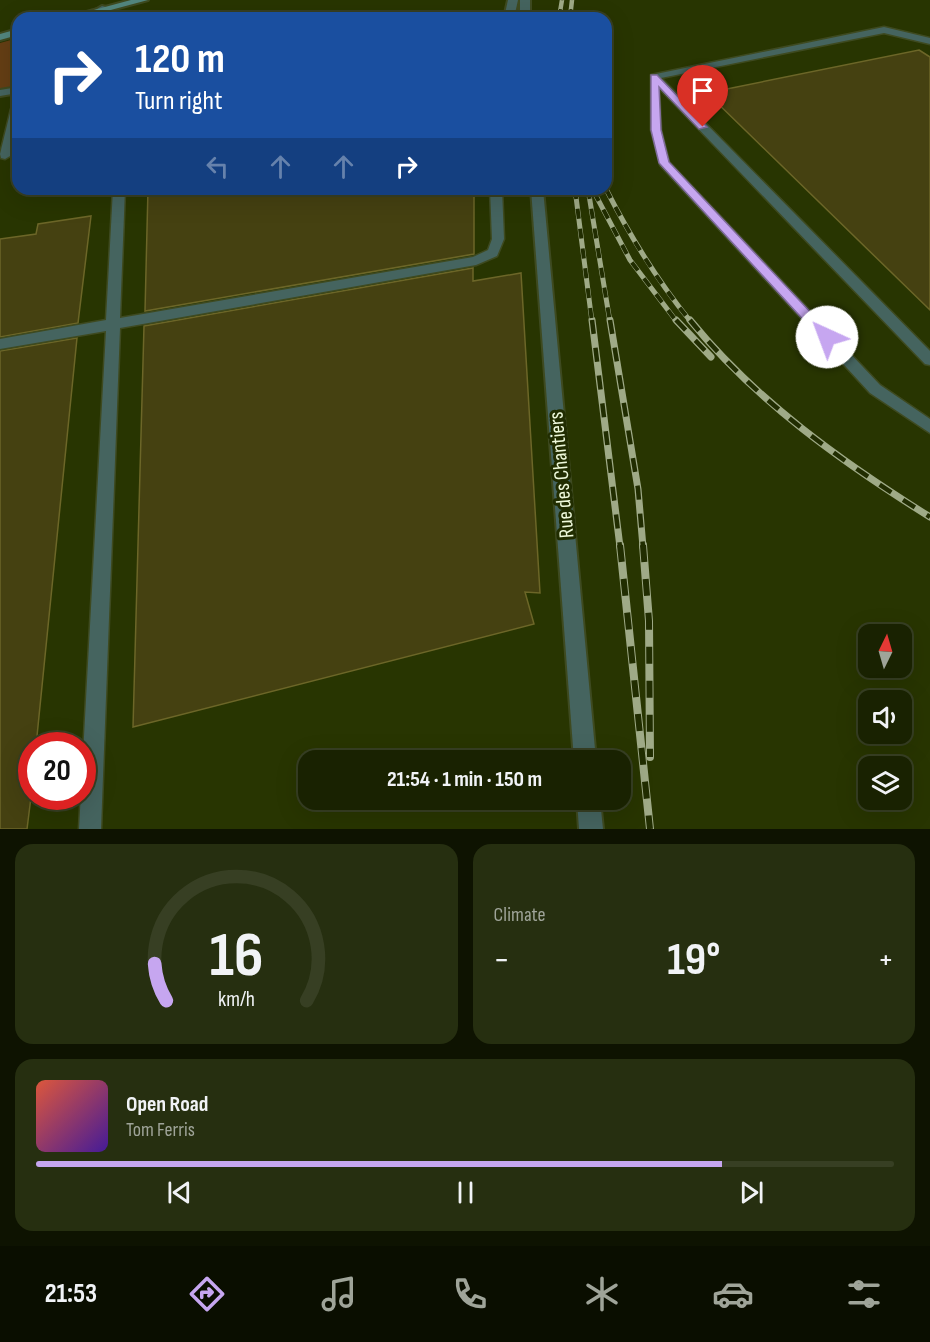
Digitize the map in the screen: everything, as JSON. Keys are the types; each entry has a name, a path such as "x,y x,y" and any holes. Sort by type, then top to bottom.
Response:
{"main road":[{"path":"91,12 143,0"}],"street":[{"path":"98,12 105,8"},
{"name":"Rue des Chantiers","path":"538,195 584,750"},
{"path":"590,810 591,829"}],"lane":[{"path":"654,77 884,30 930,41"},
{"path":"654,77 930,360"},
{"path":"654,77 656,130 664,163 875,389 930,427"},
{"path":"3,157 12,122"},
{"path":"90,829 119,195"},
{"path":"0,344 476,261 493,253 498,240 496,195"}],"shaded area":[{"path":"0,0 930,0 930,829 0,829"},
{"path":"12,40 12,90 0,91 0,43"}],"building":[{"path":"919,50 930,57 930,310 707,93"},
{"path":"148,195 474,195 474,254 145,311"},
{"path":"91,216 78,323 0,337 0,239 36,234 38,224"},
{"path":"473,268 473,281 521,273 540,593 525,592 534,624 133,727 144,326"},
{"path":"77,338 37,732 18,732 18,810 29,810 27,829 0,829 0,351"}],"railway":[{"path":"560,12 562,0"},
{"path":"571,12 572,0"},
{"path":"576,195 592,322"},
{"path":"589,195 610,322"},
{"path":"596,195 630,260 677,322"},
{"path":"609,195 645,258 691,322"},
{"path":"592,320 620,547"},
{"path":"610,320 638,489 643,547"},
{"path":"676,320 711,357"},
{"path":"690,320 743,377 802,428 833,452 930,517"},
{"path":"620,545 650,829"},
{"path":"643,545 649,621 650,757"}],"route":[{"path":"703,127 654,77 656,130 664,163 827,337"}]}
